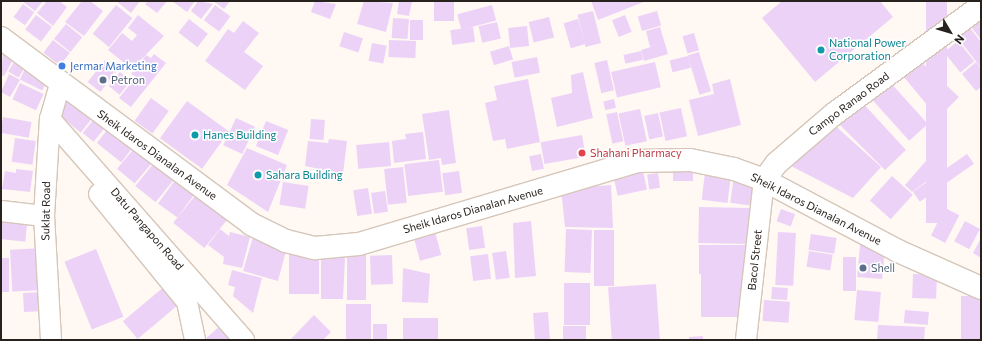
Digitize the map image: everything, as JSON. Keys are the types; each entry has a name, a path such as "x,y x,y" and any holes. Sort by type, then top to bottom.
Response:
{"main road":[{"name":"Campo Ranao Road","path":"764,180 777,163 834,114 981,6"},
{"name":"Sheik Idaros Dianalan Avenue","path":"3,42 251,224 286,240 315,248 359,244 638,161 690,160 734,169 764,180 898,251 981,288"}],"street":[{"name":"Suklat Road","path":"51,340 44,216 50,127 60,84"},
{"path":"50,127 176,286 186,302 195,340"},
{"name":"Datu Pangapon Road","path":"50,127 244,340"},
{"name":"Bacol Street","path":"746,340 764,180"},
{"path":"1,211 44,216"}],"building":[{"path":"22,1 43,1 35,11"},
{"path":"47,1 59,1 67,7 53,26 37,13"},
{"path":"82,1 90,1 103,11 84,36 65,22"},
{"path":"116,1 140,1 131,13"},
{"path":"148,1 167,1 157,13 145,4"},
{"path":"172,1 195,1 187,12"},
{"path":"198,1 213,4 201,19 191,11"},
{"path":"213,1 230,1 224,9"},
{"path":"315,1 336,4 330,19 311,12"},
{"path":"364,1 393,3 386,32 357,24"},
{"path":"399,1 412,1 409,16 397,14"},
{"path":"434,1 454,1 454,21 434,21"},
{"path":"591,1 646,1 598,20"},
{"name":"National Power Corporation","path":"782,1 880,1 893,17 815,82 762,18"},
{"path":"926,1 947,1 947,223 926,223"},
{"path":"23,4 34,12 25,25 14,17"},
{"path":"116,5 132,18 109,47 93,34"},
{"path":"215,5 230,16 219,32 204,20"},
{"path":"492,5 496,20 461,30 457,14"},
{"path":"593,11 601,43 585,47 577,15"},
{"path":"657,11 661,25 642,31 638,17"},
{"path":"36,15 52,27 41,41 25,29"},
{"path":"138,15 164,36 132,69 108,50 122,33 132,41 137,35 128,28"},
{"path":"625,15 632,32 619,37 612,20"},
{"path":"549,17 554,37 534,42 529,22"},
{"path":"393,18 409,19 408,39 392,38"},
{"path":"189,19 208,34 197,47 179,32"},
{"path":"578,19 585,44 571,48 564,23"},
{"path":"410,20 423,20 423,40 410,40"},
{"path":"981,20 981,40 972,28"},
{"path":"243,21 259,33 244,52 263,66 245,90 205,61 228,29 234,33"},
{"path":"497,22 501,39 482,43 478,26"},
{"path":"66,24 82,37 70,52 54,39"},
{"path":"527,26 529,46 510,48 508,28"},
{"path":"473,27 475,42 452,45 450,30"},
{"path":"660,27 668,54 644,61 641,50 654,46 650,47 646,31"},
{"path":"970,28 981,42 981,68 958,38"},
{"path":"344,32 363,38 358,52 339,46"},
{"path":"694,33 699,50 687,54 682,36"},
{"path":"53,40 70,53 60,65 43,53"},
{"path":"389,40 416,41 415,58 388,57"},
{"path":"958,41 974,61 960,73 944,52"},
{"path":"372,43 387,46 383,64 369,61"},
{"path":"509,46 513,59 494,65 490,52"},
{"path":"641,51 643,60 625,64 623,55"},
{"path":"3,52 14,58 4,76 1,75"},
{"path":"699,52 711,91 700,95 688,56"},
{"path":"154,54 166,63 131,107 119,98 136,77 131,74 146,55 151,58"},
{"path":"688,56 691,68 672,72 670,61"},
{"path":"17,57 27,63 19,78 8,72"},
{"path":"537,57 540,73 515,78 511,62"},
{"path":"105,60 118,70 100,92 88,82"},
{"path":"607,60 614,90 601,93 594,63"},
{"path":"919,60 959,97 938,118 903,76"},
{"path":"655,62 661,87 617,97 611,72"},
{"path":"976,62 981,69 981,87 976,91 962,74"},
{"path":"26,67 48,78 42,91 20,80"},
{"path":"120,72 131,81 120,95 109,86"},
{"path":"583,72 593,118 557,127 551,98 572,93 571,75"},
{"path":"9,74 20,80 10,97 1,92"},
{"path":"528,79 540,142 507,149 505,139 493,141 485,103 497,100 494,86"},
{"path":"730,79 741,125 698,136 689,100 714,94 712,84"},
{"path":"889,81 928,124 909,141 870,98"},
{"path":"20,83 44,94 36,110 12,99"},
{"path":"69,96 94,116 81,132 56,112"},
{"path":"151,98 169,111 152,134 135,121"},
{"path":"614,99 616,108 605,110 603,101"},
{"path":"860,100 906,150 885,170 834,119"},
{"name":"Hanes Building","path":"187,101 229,132 202,169 160,138"},
{"path":"681,108 687,136 666,141 659,113"},
{"path":"640,109 647,141 625,146 618,114"},
{"path":"449,110 456,163 442,165 441,158 429,160 422,114"},
{"path":"617,112 623,141 612,144 606,114"},
{"path":"658,113 663,136 649,139 644,116"},
{"path":"3,117 32,122 29,138 1,133"},
{"path":"236,118 255,127 242,154 223,145"},
{"path":"94,119 105,128 94,142 83,133"},
{"path":"311,119 325,120 324,140 310,139"},
{"path":"829,120 881,167 853,198 791,166 790,161"},
{"path":"266,121 288,130 278,155 256,146"},
{"path":"111,125 135,144 121,162 97,143"},
{"path":"423,132 426,159 394,163 392,141 406,139 405,134"},
{"path":"582,135 586,157 544,164 541,142"},
{"path":"15,138 36,141 32,165 12,162"},
{"path":"329,139 347,141 343,174 305,166 308,141 328,143"},
{"path":"389,142 391,166 358,169 356,145"},
{"path":"137,145 155,160 135,184 117,169"},
{"name":"Sahara Building","path":"247,148 287,165 268,212 227,185"},
{"path":"541,154 544,169 532,171 529,156"},
{"path":"967,154 974,164 920,202 913,192"},
{"path":"158,158 178,174 156,202 135,186"},
{"path":"439,160 443,192 408,196 404,164"},
{"path":"926,161 939,172 912,192 905,185"},
{"path":"673,163 693,163 693,181 673,181"},
{"path":"642,166 647,189 618,196 613,172"},
{"path":"403,167 407,203 388,205 384,169"},
{"path":"16,169 33,171 30,192 2,189 5,171 16,173"},
{"path":"459,171 462,193 445,195 442,173"},
{"path":"658,173 660,188 649,189 647,175"},
{"path":"705,173 731,176 728,203 702,200"},
{"path":"178,176 197,190 177,218 158,204"},
{"path":"734,176 755,179 751,206 730,203"},
{"path":"892,176 913,195 891,219 870,201"},
{"path":"283,182 309,186 305,209 279,205"},
{"path":"611,185 613,228 565,227 561,189"},
{"path":"368,188 372,214 357,216 353,190"},
{"path":"199,191 230,216 204,248 173,223"},
{"path":"385,191 388,212 374,214 371,193"},
{"path":"699,207 752,208 751,244 698,243"},
{"path":"945,208 959,215 945,243 931,236"},
{"path":"781,209 795,214 791,226 777,221"},
{"path":"1,214 28,217 25,242 1,239"},
{"path":"531,221 536,276 515,278 513,223"},
{"path":"965,221 980,229 969,249 954,241"},
{"path":"482,226 485,248 469,250 466,228"},
{"path":"434,228 441,255 420,261 413,234"},
{"path":"220,229 229,236 230,232 250,237 242,268 223,264 224,257 208,245"},
{"path":"566,229 592,230 590,273 564,272"},
{"path":"594,230 614,230 614,286 594,286"},
{"path":"778,232 796,233 793,286 775,285"},
{"path":"811,234 837,238 834,254 808,250"},
{"path":"861,236 885,251 882,279 857,277"},
{"path":"253,237 274,243 273,247 286,251 278,281 243,271"},
{"path":"981,238 981,258 973,253"},
{"path":"699,245 749,245 749,274 699,274"},
{"path":"42,248 44,290 12,292 10,250"},
{"path":"96,249 123,317 92,329 64,262"},
{"path":"506,251 510,278 496,280 492,253"},
{"path":"809,251 833,255 830,271 806,267"},
{"path":"289,254 319,254 319,294 289,294"},
{"path":"488,254 491,279 473,281 470,256"},
{"path":"347,255 366,255 366,300 347,300"},
{"path":"392,255 393,284 371,285 370,256"},
{"path":"321,256 343,256 345,259 343,299 321,299"},
{"path":"843,257 856,257 856,291 843,291"},
{"path":"1,258 9,258 9,292 1,292"},
{"path":"403,268 430,274 428,303 402,302"},
{"path":"232,270 262,278 253,313 233,296 235,287 228,285"},
{"path":"701,274 746,274 746,317 701,317"},
{"path":"913,274 937,275 936,299 912,298"},
{"path":"564,283 590,283 590,325 564,325"},
{"path":"656,284 660,340 612,340 608,287"},
{"path":"165,286 180,304 138,339 123,321"},
{"path":"772,287 788,288 787,300 771,299"},
{"path":"857,290 881,292 878,322 854,320"},
{"path":"44,292 45,311 24,312 23,293"},
{"path":"961,296 981,296 981,340 961,340"},
{"path":"764,300 790,302 788,323 763,321"},
{"path":"346,304 371,304 371,340 346,340"},
{"path":"905,310 929,312 928,325 904,323"},
{"path":"548,312 550,340 535,340 533,313"},
{"path":"314,315 331,332 323,340 290,340"},
{"path":"403,318 438,318 438,340 403,340"},
{"path":"373,324 387,324 387,340 373,340"},
{"path":"221,325 234,340 204,340"},
{"path":"878,325 925,327 924,340 877,340"},
{"path":"563,326 586,326 586,340 563,340"},
{"path":"703,336 703,340 689,340 689,337"}],"place":[{"name":"National Power Corporation","path":"821,50"},
{"name":"Jermar Marketing","path":"62,66"},
{"name":"Petron","path":"103,80"},
{"name":"Hanes Building","path":"195,135"},
{"name":"Shahani Pharmacy","path":"582,153"},
{"name":"Sahara Building","path":"258,175"},
{"name":"Shell","path":"863,268"}]}
